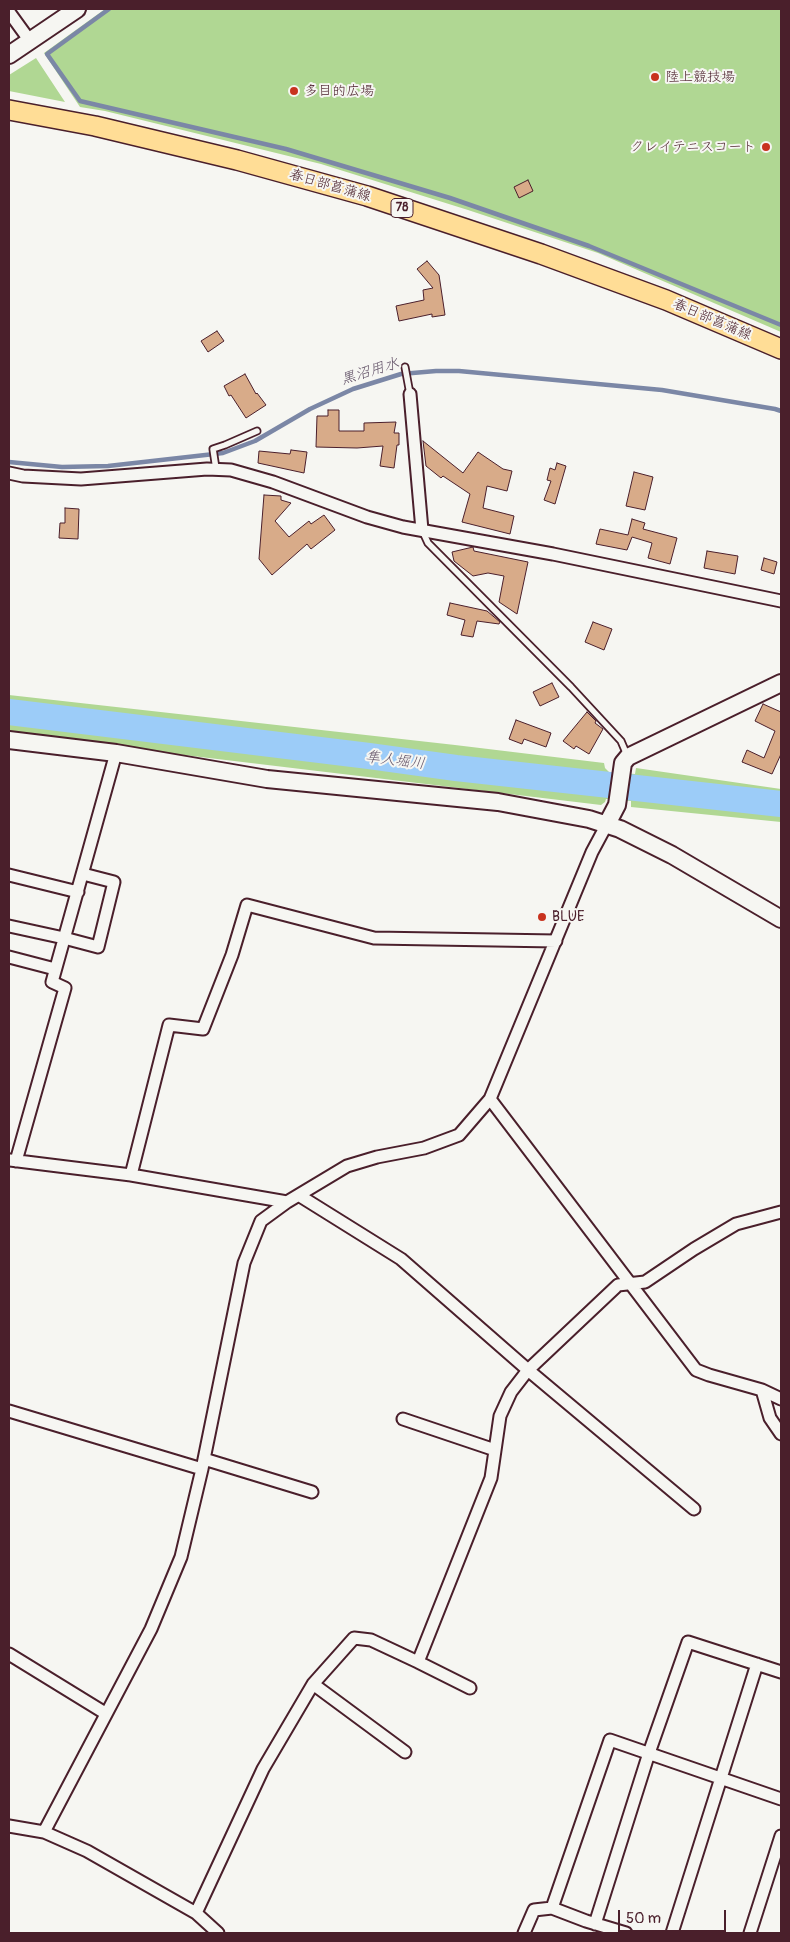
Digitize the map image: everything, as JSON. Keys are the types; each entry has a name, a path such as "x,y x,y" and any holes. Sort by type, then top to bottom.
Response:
{"main road":[{"name":"春日部菖蒲線","path":"9,110 95,126 199,151 368,196 541,254 666,300 781,349"}],"street":[{"path":"9,55 77,9"},
{"path":"9,12 30,41"},
{"path":"410,394 422,530"},
{"path":"9,473 23,476 81,479 216,464 273,482 367,517 422,530 553,554 781,601"},
{"path":"44,1832 105,1713 151,1629 181,1557 203,1464 244,1263 261,1221 287,1202 300,1196 347,1166 424,1148 459,1135 490,1099 592,852 616,805 625,763 781,683"},
{"path":"9,740 116,753 267,779 498,802 547,810 607,824 672,855 781,919"},
{"path":"116,753 55,968 52,982 65,988 12,1160 131,1175 287,1202"},
{"path":"9,926 98,947 114,882 83,874"},
{"path":"9,875 78,892"},
{"path":"131,1175 168,1025 203,1028 232,955 247,905 374,938 556,941"},
{"path":"9,957 55,968"},
{"path":"490,1099 696,1370 762,1390 781,1399"},
{"path":"300,1196 401,1259 528,1370 694,1508"},
{"path":"418,1662 491,1478 500,1416 511,1392 528,1370 618,1285 646,1282 694,1249 736,1224 781,1212"},
{"path":"762,1390 770,1418 781,1434"},
{"path":"9,1411 312,1492"},
{"path":"403,1419 495,1450"},
{"path":"196,1912 263,1769 312,1684 354,1638 371,1640 470,1688"},
{"path":"595,1924 688,1642 781,1672"},
{"path":"9,1654 105,1713"},
{"path":"672,1933 757,1664"},
{"path":"312,1684 405,1752"},
{"path":"552,1908 610,1740 781,1799"},
{"path":"9,1826 44,1832 87,1851 196,1912 218,1933"},
{"path":"750,1933 777,1862 781,1836"},
{"path":"524,1933 534,1910 552,1908 626,1933"}],"lane":[{"path":"406,369 410,394"},
{"path":"216,464 213,449 225,446 257,431"},
{"path":"422,530 428,543 622,741 625,763"}],"green space":[{"path":"105,9 781,9 781,332 598,253 468,210 321,164 105,111 80,107 44,53"},
{"path":"36,58 65,102 9,91 9,75"},
{"path":"9,695 604,763 605,768 609,772 635,774 636,768 781,789 781,798 434,755 9,706"},
{"path":"9,721 77,728 141,739 781,813 781,822 631,807 631,801 606,799 601,805 9,734"}],"building":[{"path":"528,180 533,191 519,198 514,187"},
{"path":"427,261 439,275 445,315 432,317 432,314 399,321 396,306 424,300 423,290 433,288 417,269"},
{"path":"217,331 224,341 208,352 201,341"},
{"path":"245,374 256,394 266,405 246,418 231,395 229,396 224,386"},
{"path":"328,410 339,410 339,431 364,431 364,423 396,422 394,433 399,433 399,445 397,445 394,468 380,466 383,446 357,448 316,447 317,416 328,416"},
{"path":"423,441 463,473 478,452 503,469 512,471 507,491 487,486 483,508 514,516 510,534 462,522 470,494 443,476 441,478 426,466"},
{"path":"291,450 307,452 304,473 258,463 259,451 290,454"},
{"path":"557,463 566,466 555,504 544,500 551,481 547,480 550,468 555,470"},
{"path":"634,472 653,477 645,510 626,506"},
{"path":"264,495 281,496 281,500 291,503 275,521 289,537 309,521 311,524 324,515 335,530 311,549 307,544 272,575 259,559"},
{"path":"65,508 79,509 78,539 59,538 60,523 65,523"},
{"path":"632,519 645,523 643,529 677,538 670,564 648,558 652,543 632,537 627,550 596,544 600,529 628,535"},
{"path":"473,547 474,551 528,562 517,614 499,602 504,576 488,573 473,576 454,561 452,552"},
{"path":"707,551 738,556 735,574 704,568"},
{"path":"764,558 777,562 774,574 761,570"},
{"path":"450,603 487,611 500,622 499,624 477,621 473,637 461,635 465,620 447,615"},
{"path":"593,622 612,629 604,650 585,642"},
{"path":"552,683 559,697 540,706 533,692"},
{"path":"763,704 781,712 781,754 772,774 742,762 747,750 764,758 775,731 755,721"},
{"path":"587,712 596,721 595,723 603,729 589,754 576,746 574,749 563,741"},
{"path":"516,720 551,733 546,747 524,739 522,744 509,739"}],"waterway":[{"path":"109,9 47,54 80,101 286,149 450,198 589,246 781,325"},
{"name":"黒沼用水","path":"9,462 62,467 108,466 223,453 255,441 310,409 353,389 401,374 436,371 459,371 662,390 781,411"},
{"name":"隼人堀川","path":"9,712 456,768 781,804"}],"place":[{"name":"陸上競技場","path":"655,77"},
{"name":"多目的広場","path":"294,91"},
{"name":"クレイテニスコート","path":"766,147"},
{"name":"BLUE","path":"542,917"}]}
